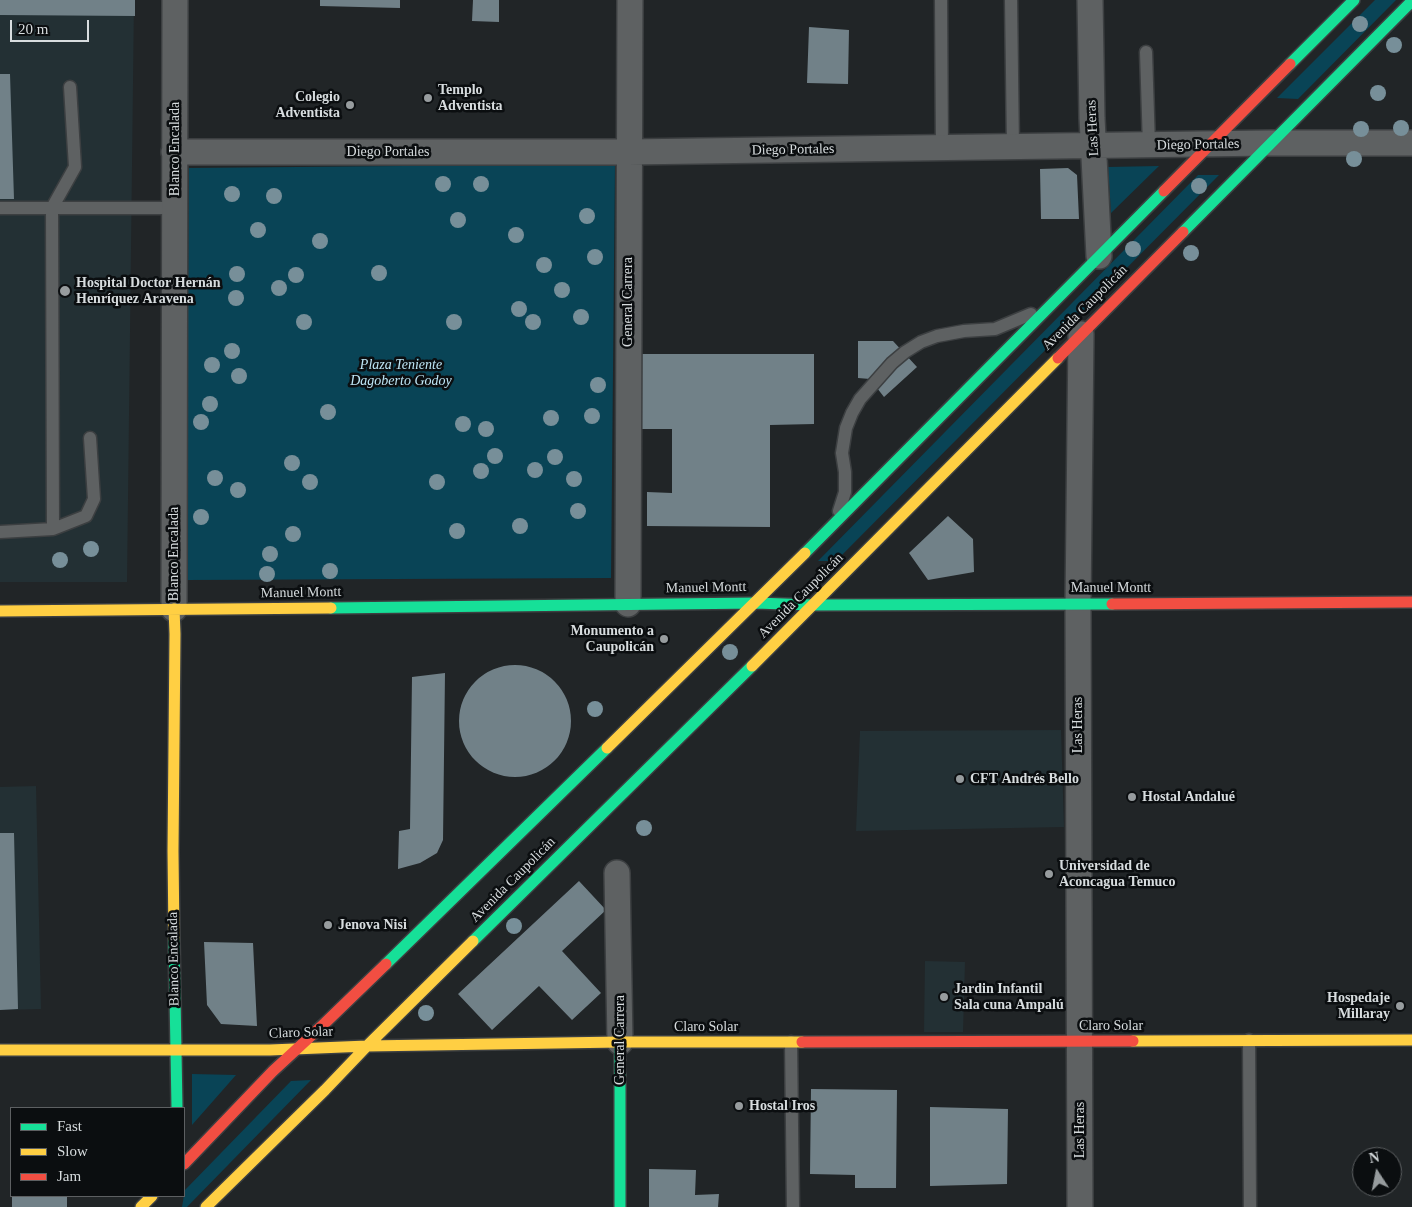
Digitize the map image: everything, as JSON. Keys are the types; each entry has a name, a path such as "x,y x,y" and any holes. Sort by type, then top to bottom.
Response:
{"main road":[{"name":"Avenida Caupolicán","path":"185,1163 273,1071 756,603 1354,0"},
{"name":"Avenida Caupolicán","path":"206,1207 813,605 1269,143 1412,1"},
{"name":"Manuel Montt","path":"0,611 756,603 880,606 1412,602"},
{"name":"Blanco Encalada","path":"174,609 173,851 177,1107"},
{"name":"Claro Solar","path":"0,1050 298,1048 620,1042 1412,1040"},
{"name":"General Carrera","path":"620,1042 620,1207"},
{"path":"141,1207 151,1197"}],"street":[{"name":"Blanco Encalada","path":"174,609 175,0"},
{"name":"General Carrera","path":"628,604 630,0"},
{"name":"Las Heras","path":"1090,0 1093,146 1099,256"},
{"name":"Diego Portales","path":"174,152 628,152 1269,143 1412,143"},
{"name":"Las Heras","path":"1080,1207 1078,604 1081,334"},
{"name":"General Carrera","path":"617,873 620,1042"}],"lane":[{"path":"941,0 942,148"},
{"path":"1011,0 1012,147"},
{"path":"1146,52 1149,146"},
{"path":"53,529 52,208 74,168 70,87"},
{"path":"0,208 175,208"},
{"path":"833,525 840,509 844,492 845,472 842,453 846,428 860,399 892,363 913,347 937,336 964,331 995,329 1035,313 1055,300"},
{"path":"0,532 53,529 86,516 94,498 90,438"},
{"path":"1249,1040 1250,1207"},
{"path":"791,1042 794,1207"}],"shaded area":[{"name":"Hospital Doctor Hernán Henríquez Aravena","path":"0,0 134,0 127,582 0,582"},
{"name":"CFT Andrés Bello","path":"1061,730 1064,827 856,831 860,731"},
{"path":"36,786 41,1009 0,1010 0,787"},
{"name":"Jardin Infantil Sala cuna Ampalú","path":"925,961 965,962 963,1032 924,1032"}],"green space":[{"path":"1375,0 1396,0 1298,99 1277,98"},
{"name":"Plaza Teniente Dagoberto Godoy","path":"615,164 611,578 186,580 189,168"},
{"path":"1159,166 1111,213 1108,167"},
{"path":"1198,175 1219,175 836,561 818,561"},
{"path":"192,1074 236,1075 192,1125"},
{"path":"311,1080 187,1207 182,1207 185,1190 291,1081"}],"building":[{"path":"0,0 135,0 135,16 0,15"},
{"path":"320,0 400,0 400,8 320,6"},
{"path":"473,0 499,0 499,22 472,21"},
{"path":"809,27 849,30 848,84 807,83"},
{"path":"0,74 10,74 14,199 0,199"},
{"path":"1068,168 1077,175 1079,219 1041,219 1040,169"},
{"path":"858,341 893,341 917,367 884,397 870,379 858,378"},
{"path":"639,354 814,354 814,424 770,425 770,527 647,526 647,492 672,493 672,429 639,429"},
{"path":"948,516 973,539 974,572 928,580 909,553"},
{"path":"515,665 537,669 555,681 567,699 571,721 567,743 555,761 537,773 515,777 493,773 475,761 463,743 459,721 463,699 475,681 493,669"},
{"path":"445,673 443,840 437,853 420,863 398,869 399,831 410,829 412,677"},
{"path":"0,833 14,833 18,1009 0,1010"},
{"path":"579,881 606,910 562,951 601,993 572,1020 539,986 492,1030 458,994"},
{"path":"204,942 253,943 257,1026 221,1024 207,1005"},
{"path":"811,1089 897,1090 896,1188 855,1188 855,1175 810,1174"},
{"path":"930,1107 1008,1109 1007,1184 930,1186"},
{"path":"649,1169 696,1170 695,1195 719,1194 718,1207 649,1207"},
{"path":"12,1197 67,1197 67,1207 12,1207"}],"traffic: fast":[{"path":"1290,64 1354,0"},
{"path":"1183,232 1412,1"},
{"path":"805,553 1164,191"},
{"path":"331,608 756,603 813,605"},
{"path":"813,605 1112,604"},
{"path":"473,941 752,666"},
{"path":"386,964 607,748"},
{"path":"174,939 177,1107"},
{"path":"620,1042 620,1207"}],"traffic: slow":[{"path":"752,666 1058,358"},
{"path":"607,748 805,553"},
{"path":"0,611 331,608"},
{"path":"174,609 174,939"},
{"path":"206,1207 473,941"},
{"path":"1133,1041 1412,1040"},
{"path":"367,1046 620,1042 802,1042"},
{"path":"0,1050 270,1050 367,1046"},
{"path":"141,1207 151,1197"}],"traffic: jam":[{"path":"1164,191 1290,64"},
{"path":"1058,358 1183,232"},
{"path":"1112,604 1412,602"},
{"path":"185,1163 273,1071 386,964"},
{"path":"802,1042 1133,1041"}],"place":[{"name":"Templo Adventista","path":"428,98"},
{"name":"Colegio Adventista","path":"350,105"},
{"name":"Hospital Doctor Hernán Henríquez Aravena","path":"65,291"},
{"name":"Monumento a Caupolicán","path":"664,639"},
{"name":"CFT Andrés Bello","path":"960,779"},
{"name":"Hostal Andalué","path":"1132,797"},
{"name":"Universidad de Aconcagua Temuco","path":"1049,874"},
{"name":"Jenova Nisi","path":"328,925"},
{"name":"Jardin Infantil Sala cuna Ampalú","path":"944,997"},
{"name":"Hospedaje Millaray","path":"1400,1006"},
{"name":"Hostal Iros","path":"739,1106"}]}
